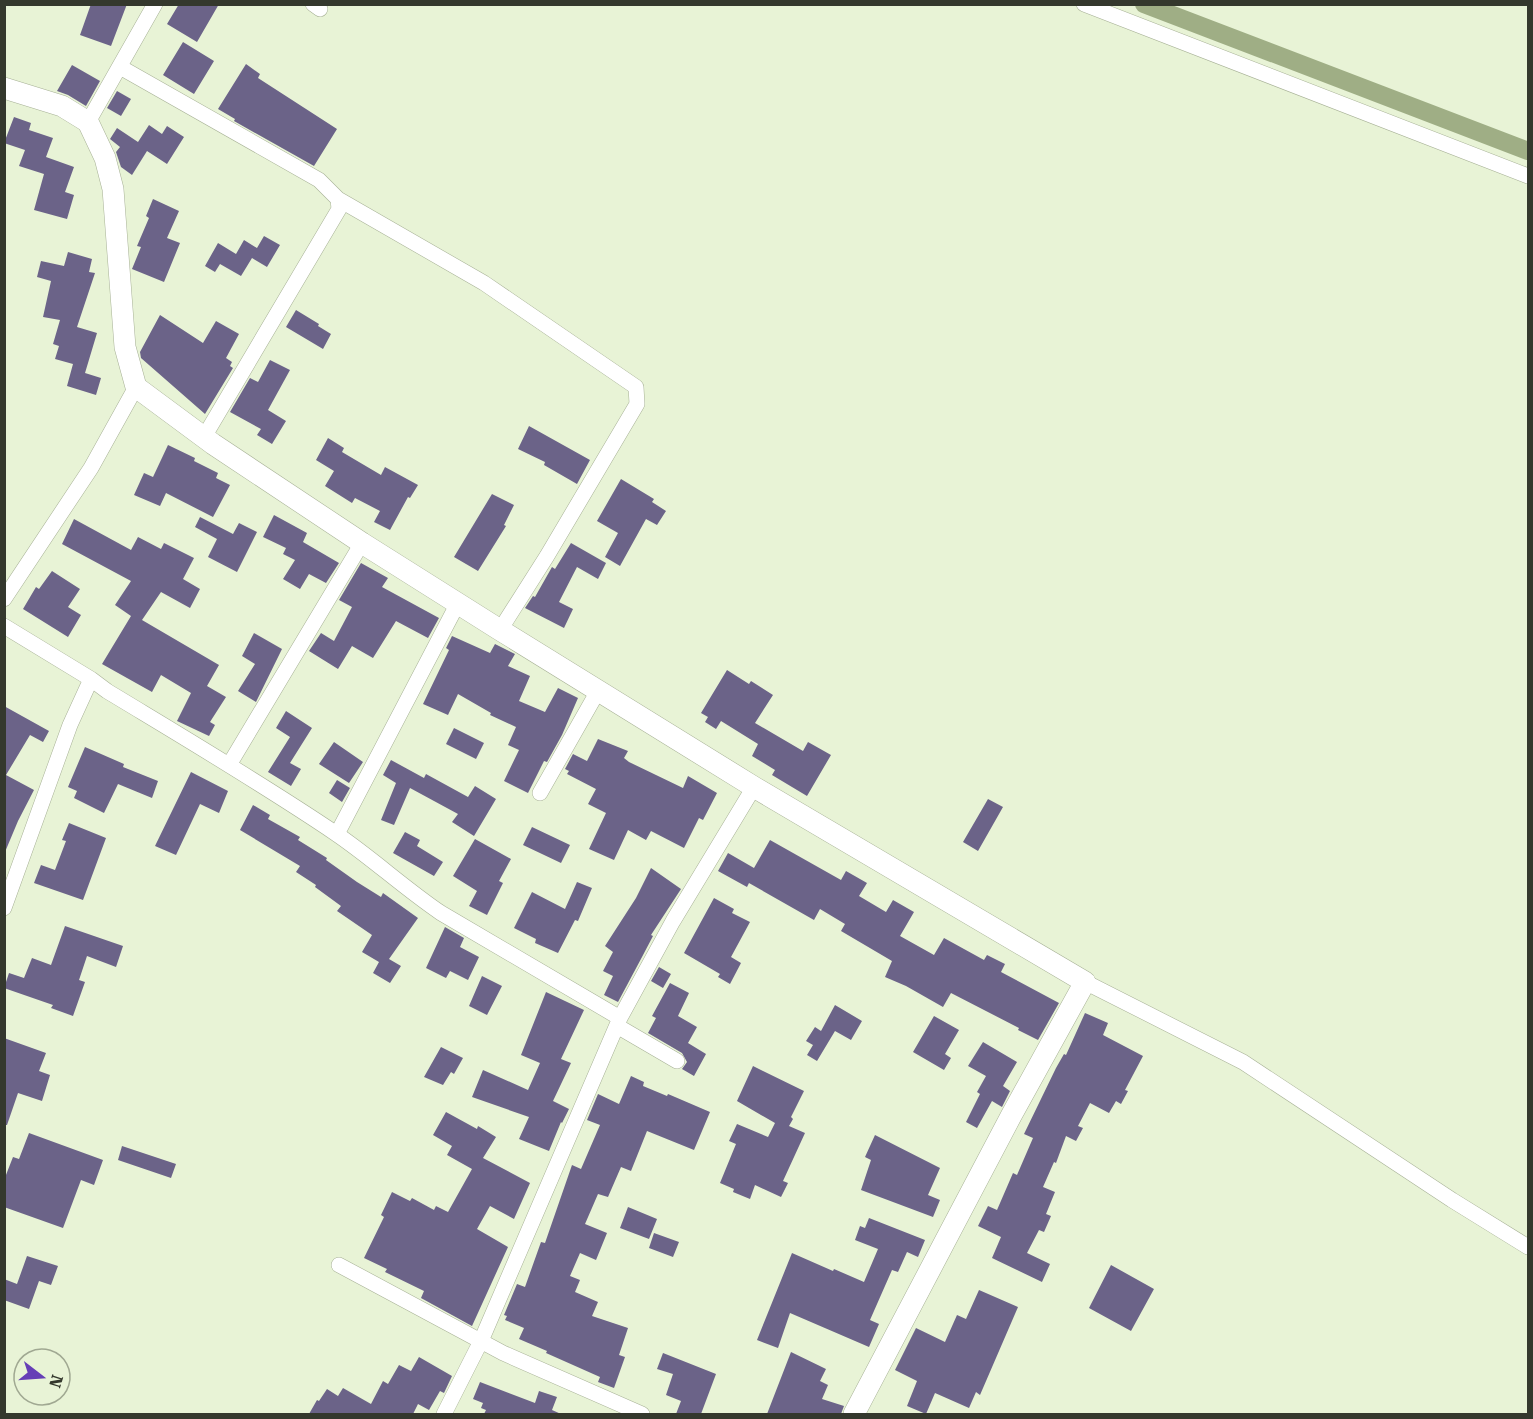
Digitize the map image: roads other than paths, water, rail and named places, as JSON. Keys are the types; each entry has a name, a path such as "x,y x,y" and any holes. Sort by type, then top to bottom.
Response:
{"street":[{"path":"88,122 155,4"},
{"path":"1084,4 1528,176"},
{"path":"120,67 319,180 338,199 484,283 636,387 637,404 547,556 500,630"},
{"path":"4,88 62,106 88,122 105,158 113,189 125,347 136,387 204,437 362,543 754,787 1085,982 1243,1062 1452,1200 1528,1247"},
{"path":"204,437 339,209 338,199"},
{"path":"4,599 91,468 136,387"},
{"path":"229,765 362,543"},
{"path":"337,834 458,603"},
{"path":"4,626 337,834 441,913 618,1022 676,1061"},
{"path":"4,908 70,725 91,679"},
{"path":"540,793 598,690"},
{"path":"444,1414 481,1341 618,1022 673,921 754,787"},
{"path":"854,1414 1011,1116 1085,982"},
{"path":"339,1265 503,1353 642,1414"}],"waterway":[{"path":"1144,4 1528,151"}]}
